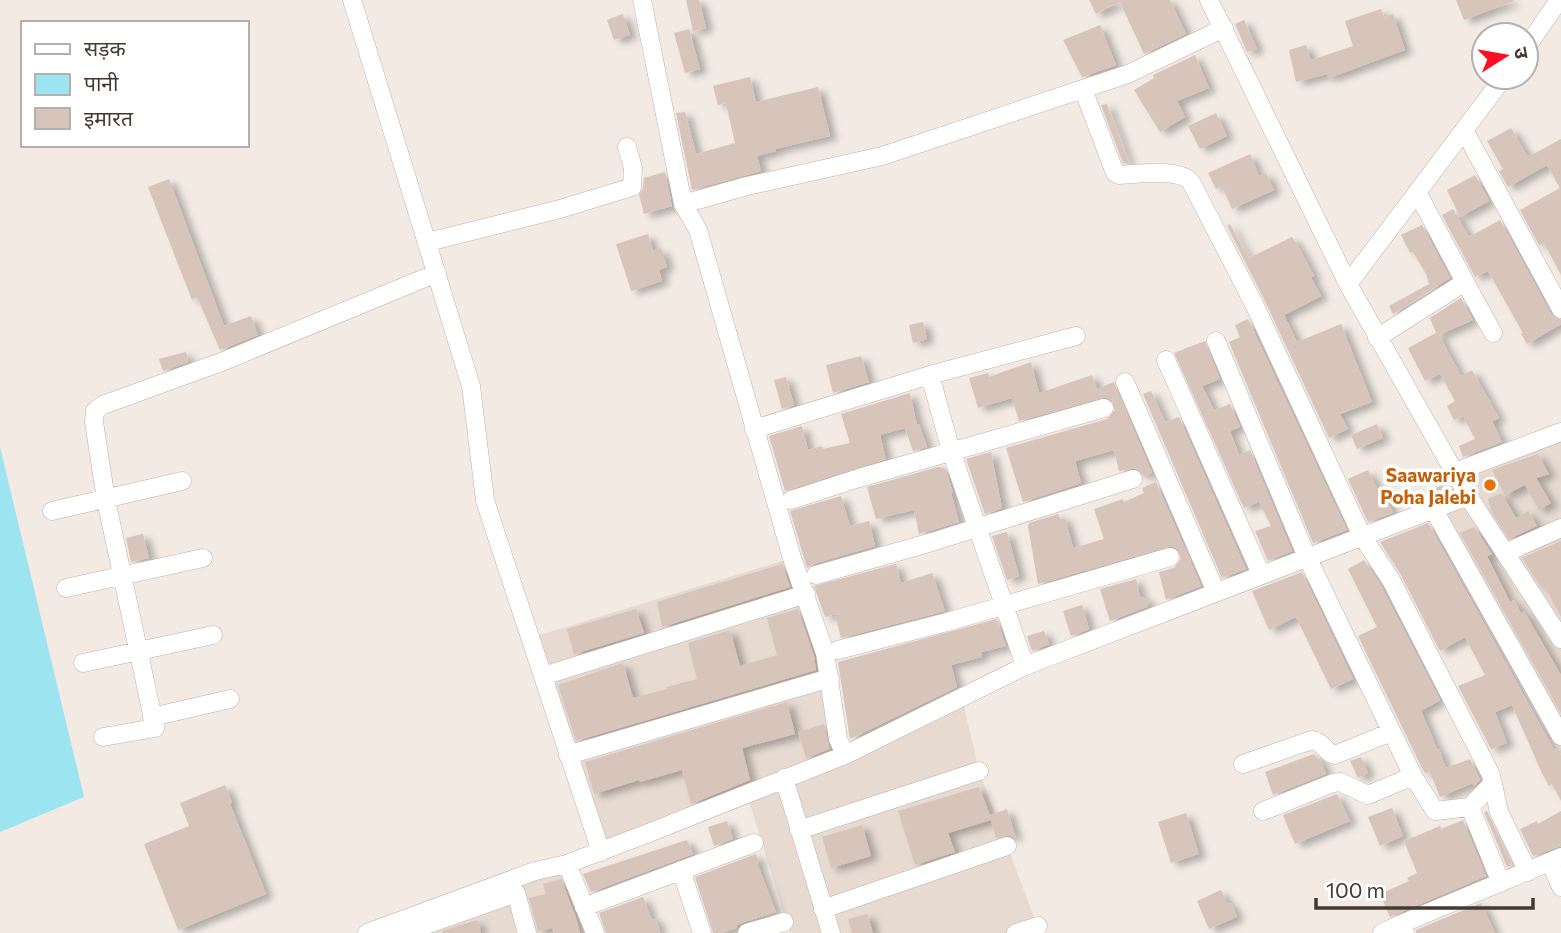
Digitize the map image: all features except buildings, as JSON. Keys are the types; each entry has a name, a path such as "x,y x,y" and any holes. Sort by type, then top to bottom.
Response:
{"street":[{"path":"352,0 471,386 487,508 601,852"},
{"path":"642,0 682,204 698,230 792,558 825,653 838,739 845,755"},
{"path":"1209,0 1348,285 1377,338 1468,496 1561,639"},
{"path":"1540,28 1559,0"},
{"path":"682,204 747,186 882,156 1128,74 1224,28"},
{"path":"1083,89 1115,173 1175,174 1191,182 1254,304 1362,536 1391,580 1493,783 1499,812 1528,872"},
{"path":"1348,285 1493,91"},
{"path":"1464,130 1561,309"},
{"path":"428,242 560,209 632,187 633,168 627,147"},
{"path":"1417,192 1493,333"},
{"path":"103,737 155,728 106,500 94,411 103,405 224,361 437,273"},
{"path":"1377,338 1465,282"},
{"path":"754,429 930,374 1076,336"},
{"path":"1216,341 1307,557 1413,776 1435,811 1470,807 1493,783"},
{"path":"1166,360 1261,574"},
{"path":"930,374 951,451 1025,666"},
{"path":"1125,382 1216,592"},
{"path":"791,500 1104,408"},
{"path":"1455,472 1561,432"},
{"path":"817,575 1133,479"},
{"path":"52,511 182,481"},
{"path":"367,933 535,871 567,864 601,852 845,755 1025,666 1468,496"},
{"path":"1434,510 1561,736"},
{"path":"1505,553 1561,528"},
{"path":"838,650 1170,557"},
{"path":"66,588 203,558"},
{"path":"544,676 806,594"},
{"path":"83,663 213,635"},
{"path":"568,755 830,678"},
{"path":"152,717 230,699"},
{"path":"1330,754 1335,755 1391,732"},
{"path":"1243,764 1317,740 1330,754 1339,782"},
{"path":"799,830 979,771"},
{"path":"1263,811 1339,782 1368,795 1413,776"},
{"path":"784,778 831,933"},
{"path":"1470,807 1501,883"},
{"path":"584,906 754,843"},
{"path":"823,909 1007,846"},
{"path":"1382,933 1403,929 1556,860 1561,887"},
{"path":"567,864 595,933"},
{"path":"681,870 702,933"},
{"path":"404,933 516,893 527,933"},
{"path":"747,933 785,922"},
{"path":"1016,933 1038,926"}],"shaded area":[{"path":"1561,432 1561,633 1455,472"},
{"path":"1468,496 1561,637 1561,736 1438,523 1425,514"},
{"path":"792,558 845,754 962,698 979,771 1040,933 790,933 749,801 601,852 530,638"},
{"path":"567,864 594,933 369,933"}],"water":[{"path":"0,447 84,797 0,832"}],"place":[{"name":"Saawariya Poha Jalebi","path":"1490,485"}]}
